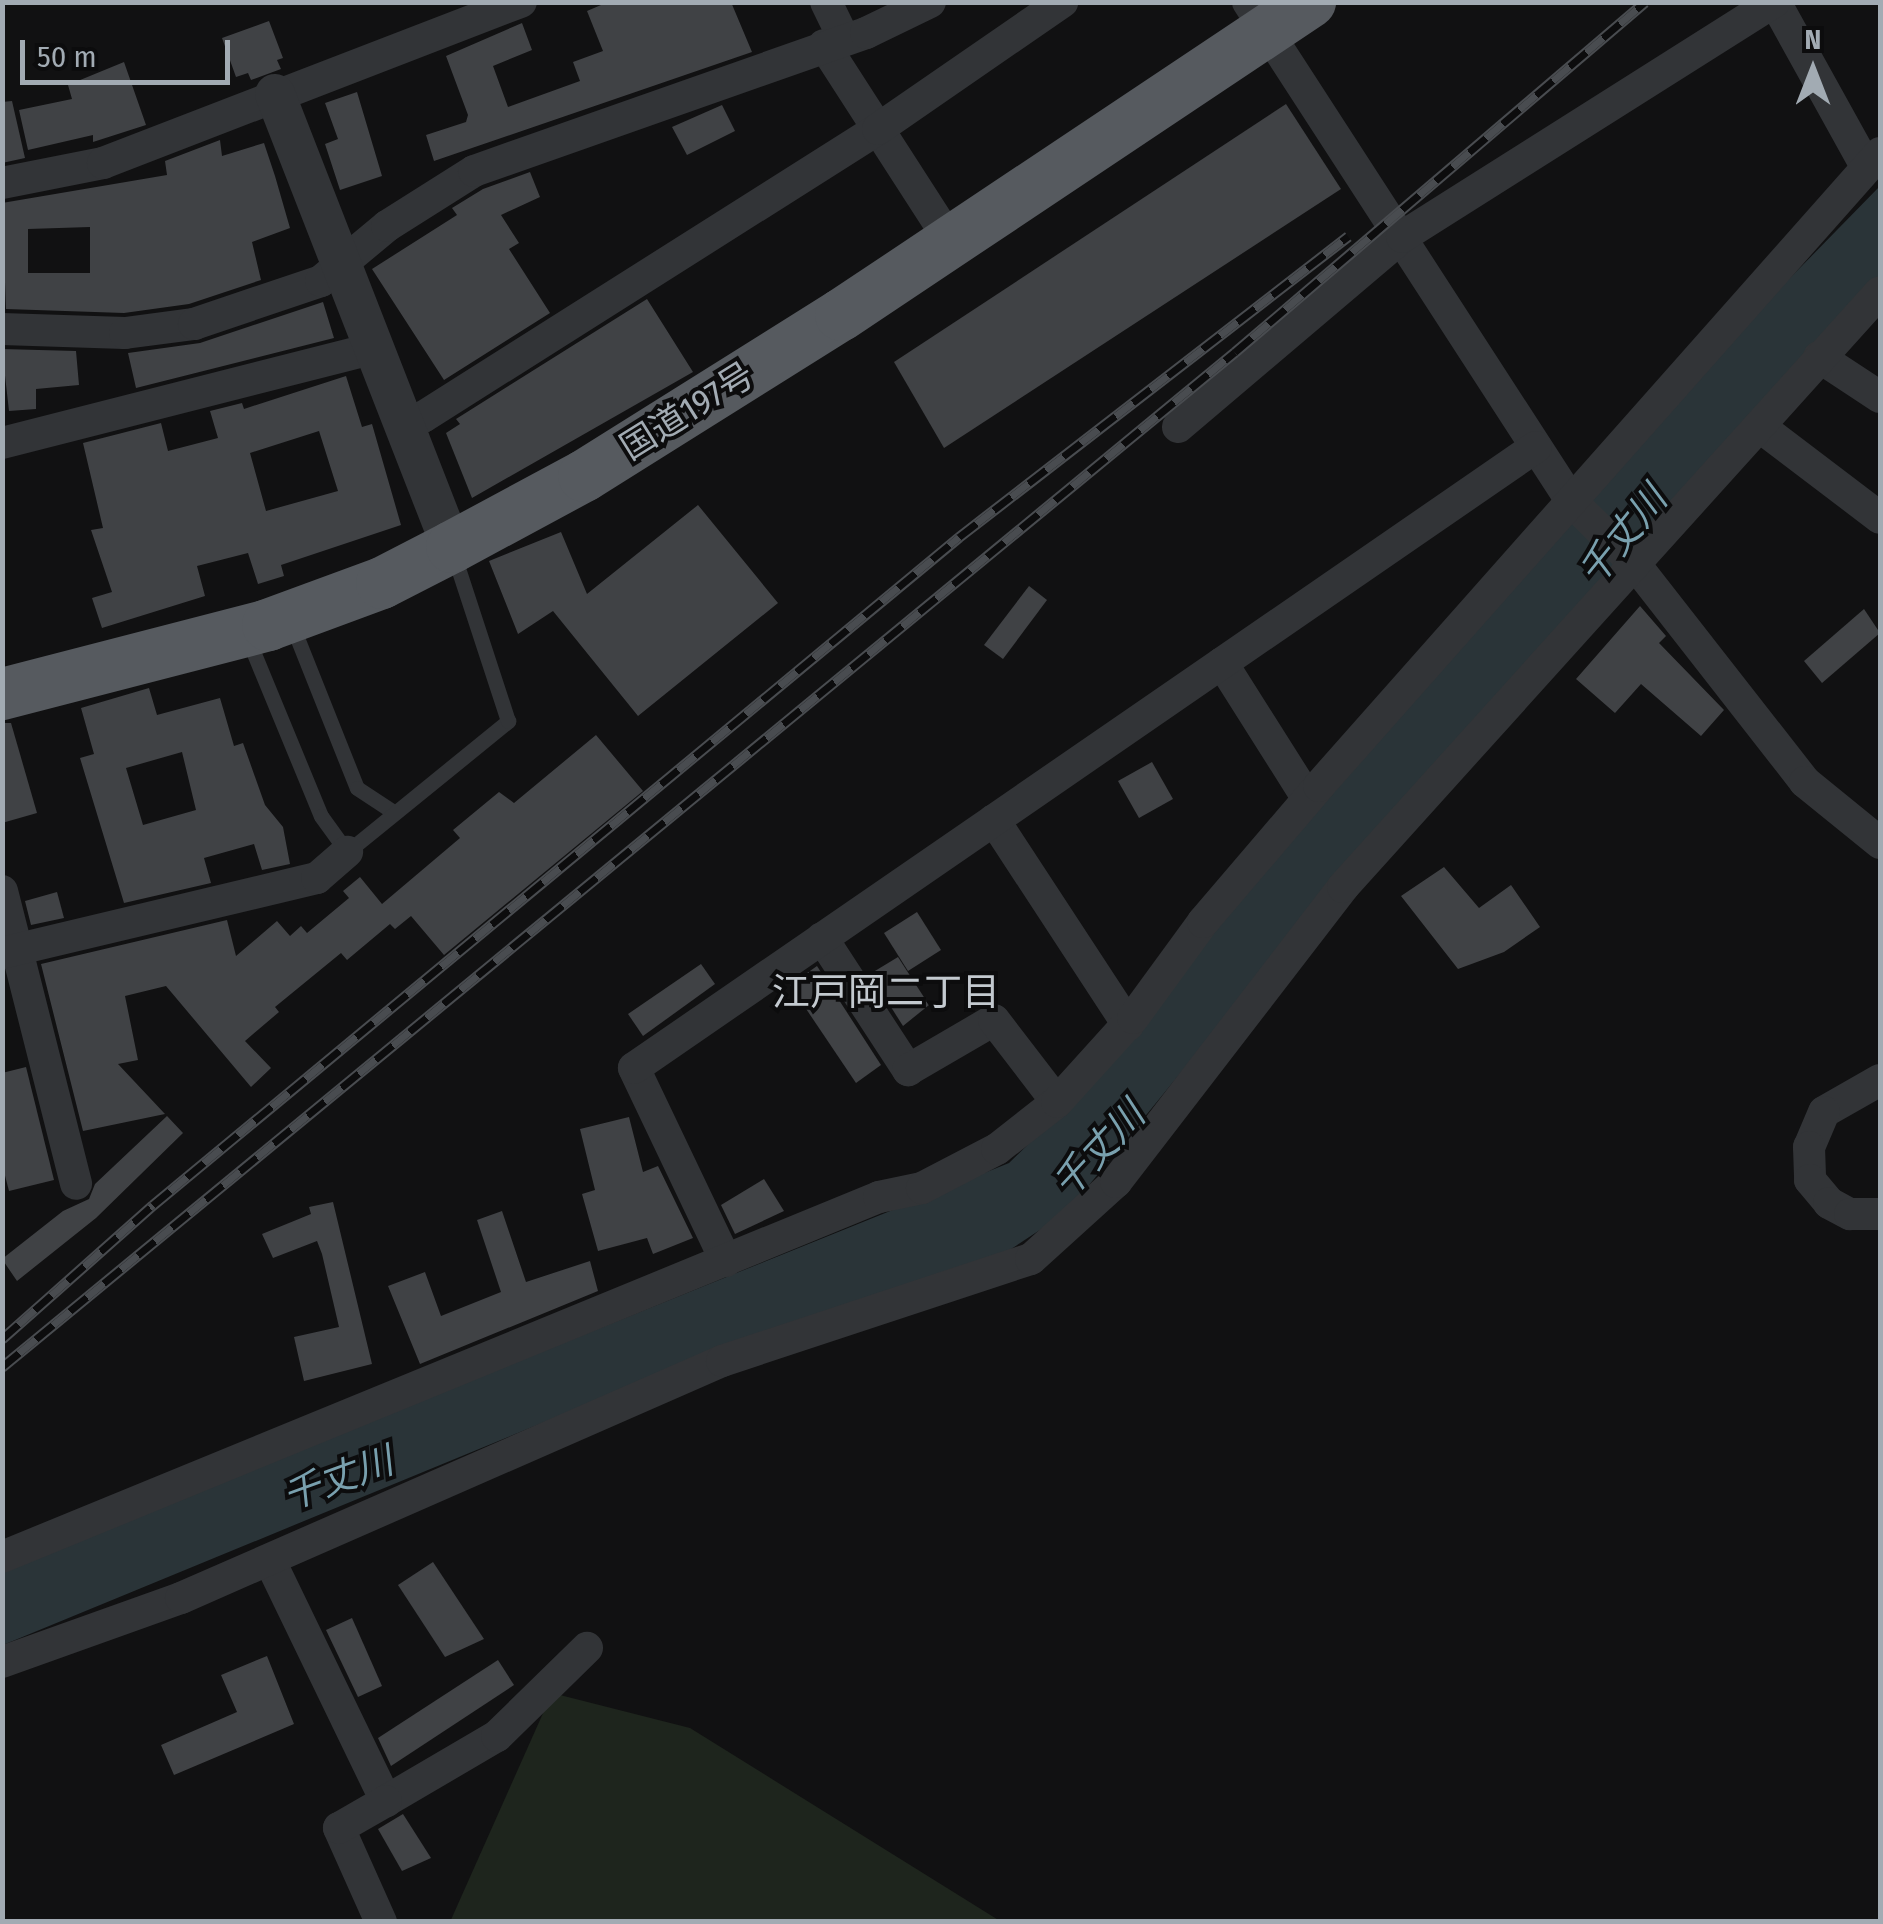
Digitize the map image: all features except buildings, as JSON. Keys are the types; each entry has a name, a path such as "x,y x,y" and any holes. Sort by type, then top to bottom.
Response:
{"highway":[{"name":"国道197号","path":"2,694 266,624 382,583 452,547 584,476 840,316 1258,17 1310,2"}],"street":[{"path":"2,183 103,164 520,2"},
{"path":"826,2 834,42 878,129 948,240"},
{"path":"2,329 125,332 194,324 321,281 338,265 474,171 834,42 930,2"},
{"path":"403,423 440,406 878,129 1062,2"},
{"path":"2,1557 879,1197 922,1188 997,1149 1057,1102 1128,1024 1203,922 1308,798 1578,507 1874,160 1774,2 1402,237 1178,426"},
{"path":"1258,17 1578,507 1634,563 1805,782 1880,842"},
{"path":"275,94 338,265 452,547"},
{"path":"2,1662 270,1560 722,1361 1031,1260 1116,1182 1343,887 1880,292"},
{"path":"2,443 372,349"},
{"path":"1819,357 1880,397"},
{"path":"1759,426 1880,518"},
{"path":"726,1261 634,1068 1536,447"},
{"path":"1222,663 1308,798"},
{"path":"994,820 1128,1024"},
{"path":"11,951 317,878 347,852"},
{"path":"2,891 11,951 76,1184"},
{"path":"822,938 908,1070 994,1020 1057,1102"},
{"path":"1880,1080 1824,1112 1808,1147 1810,1180 1829,1203 1850,1214 1880,1214"},
{"path":"270,1560 386,1801"},
{"path":"380,1922 338,1828 496,1736 588,1648"}],"lane":[{"path":"266,624 322,816 347,852 508,721 452,547"},
{"path":"266,624 357,788 395,813"}],"shaded area":[{"path":"552,1693 690,1728 1000,1921 450,1922"}],"water":[{"name":"千丈川","path":"1880,186 1880,275 1227,1016 1067,1212 1002,1255 729,1346 3,1645 3,1569 1009,1163 1111,1063 1260,872 1748,321"}],"railway":[{"path":"2,1367 1235,352 1645,2"},
{"path":"2,1339 153,1205 959,537 1348,236"}],"district":[{"name":"江戸岡二丁目","path":"886,993"}]}
